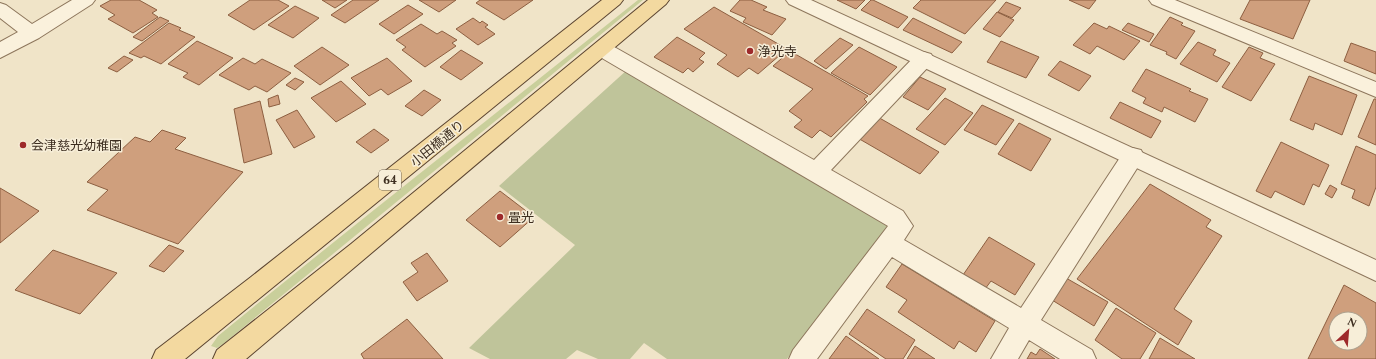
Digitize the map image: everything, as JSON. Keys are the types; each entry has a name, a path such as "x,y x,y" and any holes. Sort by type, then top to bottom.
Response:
{"main road":[{"name":"小田橋通り","path":"165,359 260,285 614,0"},
{"path":"226,359 359,251 660,0"}],"street":[{"path":"0,50 32,33 86,0"},
{"path":"795,0 1133,156 1376,271"},
{"path":"1158,0 1376,90"},
{"path":"0,9 32,33"},
{"path":"602,49 895,218 901,226 802,359"},
{"path":"816,172 924,59"},
{"path":"1004,359 1133,156"},
{"path":"889,243 1083,359"}],"green space":[{"path":"638,0 643,0 223,344 217,348 211,346 218,336 270,293"},
{"path":"627,70 889,225 787,359 667,359 644,343 630,359 598,359 577,350 566,359 490,359 469,348 575,245 499,186"}],"building":[{"path":"111,0 139,0 157,10 152,13 158,17 133,33 108,19 115,15 100,6"},
{"path":"250,0 278,0 289,6 254,30 228,15"},
{"path":"322,0 347,0 335,8"},
{"path":"353,0 379,0 345,23 331,15"},
{"path":"419,0 456,0 439,12"},
{"path":"480,0 533,0 504,20 476,3"},
{"path":"740,0 751,0 767,7 763,10 786,19 772,35 743,22 746,18 730,11"},
{"path":"837,0 865,0 856,9"},
{"path":"871,0 908,17 898,28 861,10"},
{"path":"921,0 996,0 965,34 913,8"},
{"path":"1069,0 1096,0 1089,9"},
{"path":"1250,0 1310,0 1293,39 1240,19"},
{"path":"1006,2 1021,8 1012,18 998,12"},
{"path":"408,5 423,14 394,34 379,24"},
{"path":"295,6 319,18 293,38 268,25"},
{"path":"714,7 787,49 758,74 749,68 738,77 717,64 727,55 684,29"},
{"path":"997,12 1014,20 1000,37 983,29"},
{"path":"160,17 169,21 142,41 133,37"},
{"path":"1170,17 1183,23 1181,25 1195,31 1176,59 1166,54 1167,52 1150,45"},
{"path":"473,18 480,23 482,21 488,25 485,27 495,34 478,45 456,29"},
{"path":"913,18 962,42 952,53 903,30"},
{"path":"169,23 181,28 179,30 195,37 161,64 144,56 141,58 129,53"},
{"path":"1094,23 1107,29 1109,26 1140,41 1124,60 1097,46 1090,54 1073,45"},
{"path":"1128,23 1154,34 1149,42 1122,30"},
{"path":"421,24 437,34 442,31 457,40 452,43 456,46 425,67 402,50 406,47 396,40"},
{"path":"677,37 705,53 699,59 704,62 693,72 688,68 683,73 654,57"},
{"path":"840,38 853,45 826,69 814,61"},
{"path":"197,41 233,58 199,85 183,77 188,73 168,64"},
{"path":"1001,41 1039,57 1026,78 987,62"},
{"path":"1198,42 1216,50 1213,55 1230,63 1217,82 1180,64"},
{"path":"1351,43 1376,52 1376,74 1344,61"},
{"path":"322,47 349,65 320,85 294,66"},
{"path":"859,47 897,67 870,95 831,73"},
{"path":"1249,47 1263,53 1260,58 1275,64 1251,101 1222,87"},
{"path":"461,50 483,63 461,80 440,67"},
{"path":"790,51 868,96 864,99 867,102 831,137 820,130 812,138 794,127 802,120 789,111 813,89 773,66"},
{"path":"124,56 133,60 117,72 108,68"},
{"path":"243,58 255,64 262,59 291,73 267,92 255,86 249,90 219,75"},
{"path":"387,58 412,81 388,95 381,89 369,96 351,78"},
{"path":"1060,61 1091,76 1079,91 1048,75"},
{"path":"1146,69 1191,89 1189,91 1208,99 1195,122 1164,107 1162,112 1143,103 1146,98 1132,91"},
{"path":"1309,76 1357,95 1342,135 1315,123 1313,130 1290,120"},
{"path":"920,77 946,89 928,110 903,97"},
{"path":"295,78 304,82 295,90 286,85"},
{"path":"341,81 366,104 336,122 311,98"},
{"path":"424,90 441,100 422,116 405,106"},
{"path":"278,95 280,104 269,107 268,99"},
{"path":"945,98 973,113 945,145 916,129"},
{"path":"1374,99 1376,99 1376,145 1358,137"},
{"path":"260,101 272,154 244,163 234,109"},
{"path":"1120,102 1161,121 1151,138 1110,118"},
{"path":"982,105 1014,120 996,145 964,130"},
{"path":"297,110 315,137 294,148 276,120"},
{"path":"876,116 939,152 920,174 856,137"},
{"path":"1019,123 1051,139 1031,171 998,154"},
{"path":"374,129 389,140 371,153 356,142"},
{"path":"162,130 186,138 175,149 243,172 178,244 87,210 108,190 87,182 135,137 150,142"},
{"path":"1281,142 1329,165 1319,187 1313,184 1304,205 1275,191 1271,198 1256,191"},
{"path":"1356,146 1376,155 1376,187 1369,206 1352,198 1355,190 1341,184"},
{"path":"1150,184 1211,220 1206,227 1222,236 1174,309 1192,321 1178,345 1077,279"},
{"path":"1330,185 1337,189 1332,198 1325,194"},
{"path":"0,188 39,211 0,243"},
{"path":"500,191 534,217 500,247 466,220"},
{"path":"989,237 1035,264 1015,295 991,281 985,289 963,275"},
{"path":"169,245 184,251 164,272 149,266"},
{"path":"53,250 117,273 80,314 15,290"},
{"path":"427,253 448,281 417,301 403,282 418,272 411,263"},
{"path":"902,264 995,321 976,352 959,341 954,349 898,312 907,300 886,287"},
{"path":"1066,278 1108,302 1094,326 1052,300"},
{"path":"1344,285 1376,303 1376,359 1308,359 1328,318 1328,351 1368,351 1368,311 1331,311"},
{"path":"1116,308 1156,333 1140,359 1122,359 1095,340"},
{"path":"867,309 915,340 903,359 886,359 849,334"},
{"path":"407,319 443,359 364,359 361,354"},
{"path":"846,336 879,359 829,359"},
{"path":"1160,338 1195,359 1149,359"},
{"path":"915,346 935,359 907,359"},
{"path":"1040,349 1055,359 1027,359 1031,352 1036,355"}],"place":[{"name":"浄光寺","path":"750,51"},
{"name":"会津慈光幼稚園","path":"23,145"},
{"name":"畳光","path":"500,217"}]}
